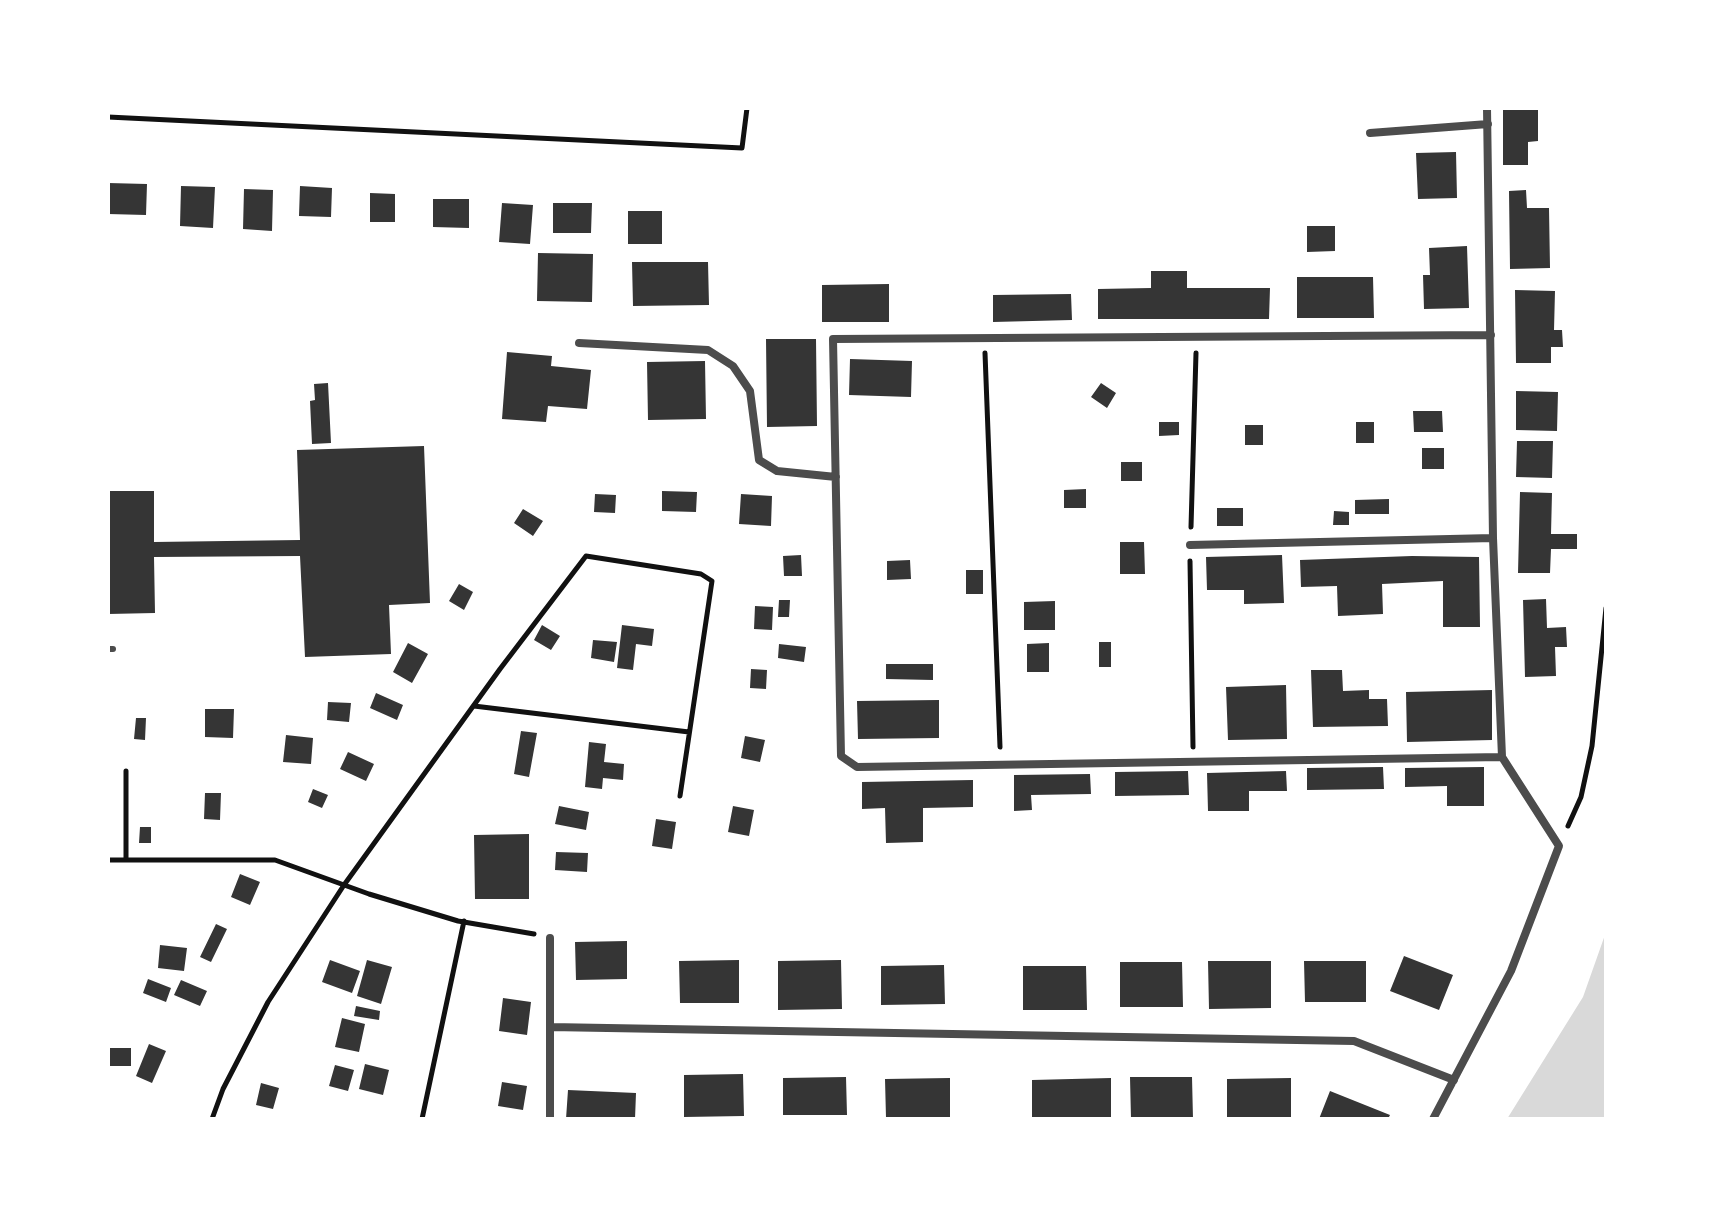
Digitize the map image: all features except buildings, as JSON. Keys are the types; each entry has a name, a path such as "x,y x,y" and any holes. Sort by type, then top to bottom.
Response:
{"street":[{"path":"1433,1119 1511,971 1559,846 1502,757 1493,538 1487,108"},
{"path":"1370,133 1488,124"},
{"path":"1491,335 833,339 841,756 857,767 1502,757"},
{"path":"579,343 708,350 733,366 750,391 759,460 777,471 836,477"},
{"path":"1190,545 1493,538"},
{"path":"550,938 550,1119"},
{"path":"550,1027 1354,1041 1454,1080"}],"path":[{"path":"108,117 742,148 747,108"},
{"path":"985,338 1001,764"},
{"path":"212,1119 223,1089 268,1002 344,885 586,556 701,574 712,581 680,796"},
{"path":"1559,846 1581,797 1592,746 1606,608"},
{"path":"474,706 689,732"},
{"path":"126,771 126,860"},
{"path":"108,860 275,860 344,885 464,921 550,938"},
{"path":"422,1119 464,921"}],"shaded area":[{"path":"1606,932 1606,1119 1507,1119 1583,997"}]}
